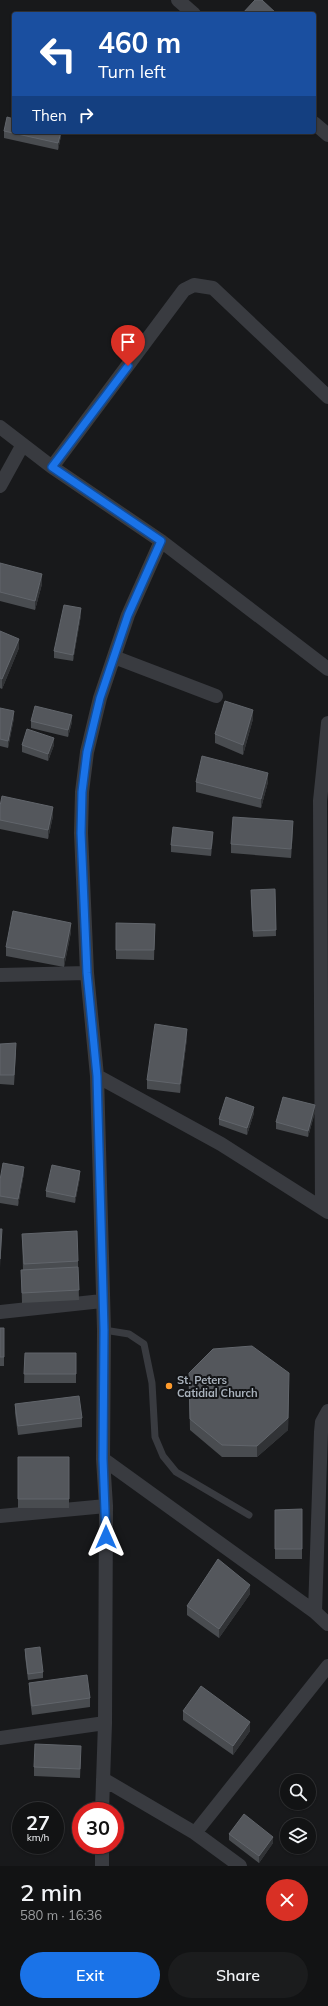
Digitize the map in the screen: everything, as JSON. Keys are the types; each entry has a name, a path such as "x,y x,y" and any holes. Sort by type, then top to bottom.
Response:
{"street":[{"path":"178,0 192,12"},
{"path":"316,125 328,135"},
{"path":"52,467 184,290 194,285 213,288 328,397"},
{"path":"0,427 22,446 161,541 328,670"},
{"path":"0,486 22,446"},
{"path":"102,1802 105,1723 106,1506 103,1459 104,1330 102,1301 97,1076 87,973 81,833 82,792 89,744 100,698 128,615 161,541"},
{"path":"114,657 216,696"},
{"path":"325,1210 325,855 320,801 328,723"},
{"path":"0,975 87,973"},
{"path":"97,1076 221,1144 325,1210"},
{"path":"0,1312 102,1301"},
{"path":"315,1612 321,1432 322,1422 328,1410"},
{"path":"103,1459 315,1612 328,1624"},
{"path":"0,1516 106,1506"},
{"path":"195,1833 328,1666"},
{"path":"0,1738 105,1723"},
{"path":"103,1779 195,1833 240,1866"},
{"path":"102,1854 102,1866"}],"lane":[{"path":"104,1330 129,1334 144,1344 152,1383 156,1437 163,1456 176,1472 250,1515"}],"building":[{"path":"255,0 262,0 275,12 244,12"},
{"path":"7,117 12,118 12,133 4,131"},
{"path":"18,134 60,134 58,143"},
{"path":"0,563 42,574 35,601 0,592"},
{"path":"64,605 81,608 73,655 54,651"},
{"path":"0,631 19,639 2,679 0,678"},
{"path":"225,701 253,710 243,745 215,734"},
{"path":"35,706 72,715 68,730 31,721"},
{"path":"0,708 14,711 8,741 0,739"},
{"path":"27,729 54,738 48,754 22,745"},
{"path":"202,756 268,773 261,799 196,782"},
{"path":"2,796 53,807 48,830 0,820"},
{"path":"233,817 293,821 291,849 231,844"},
{"path":"173,827 213,832 211,849 171,845"},
{"path":"275,889 276,930 253,931 251,890"},
{"path":"13,911 71,923 64,958 6,947"},
{"path":"116,923 155,924 154,950 116,950"},
{"path":"155,1024 187,1029 180,1084 147,1080"},
{"path":"16,1043 14,1075 0,1075 0,1044"},
{"path":"226,1097 254,1107 247,1128 219,1119"},
{"path":"283,1097 315,1105 308,1131 276,1122"},
{"path":"3,1163 24,1167 18,1199 0,1196 0,1180"},
{"path":"52,1165 80,1171 75,1197 46,1191"},
{"path":"0,1229 2,1229 0,1259"},
{"path":"77,1231 78,1261 24,1264 22,1234"},
{"path":"78,1267 79,1290 22,1293 21,1270"},
{"path":"0,1328 4,1328 4,1357 0,1357"},
{"path":"252,1346 289,1373 288,1418 257,1446 222,1445 190,1419 189,1373 213,1349"},
{"path":"25,1353 76,1353 76,1374 24,1374"},
{"path":"79,1396 82,1418 18,1426 15,1404"},
{"path":"18,1457 69,1457 69,1499 18,1499"},
{"path":"302,1509 302,1549 275,1549 275,1510"},
{"path":"218,1559 250,1585 219,1629 187,1606"},
{"path":"40,1647 43,1672 28,1674 25,1649"},
{"path":"87,1675 90,1698 32,1706 29,1683"},
{"path":"201,1686 250,1722 233,1746 183,1711"},
{"path":"35,1744 81,1746 80,1769 34,1767"},
{"path":"244,1814 273,1837 259,1856 229,1834"}],"place":[{"name":"St. Peters Catidial Church","path":"169,1386"}],"route":[{"path":"106,1537 103,1459 104,1330 102,1301 97,1076 87,973 81,833 82,792 87,752 100,698 128,615 161,541 52,467 128,366"}]}
